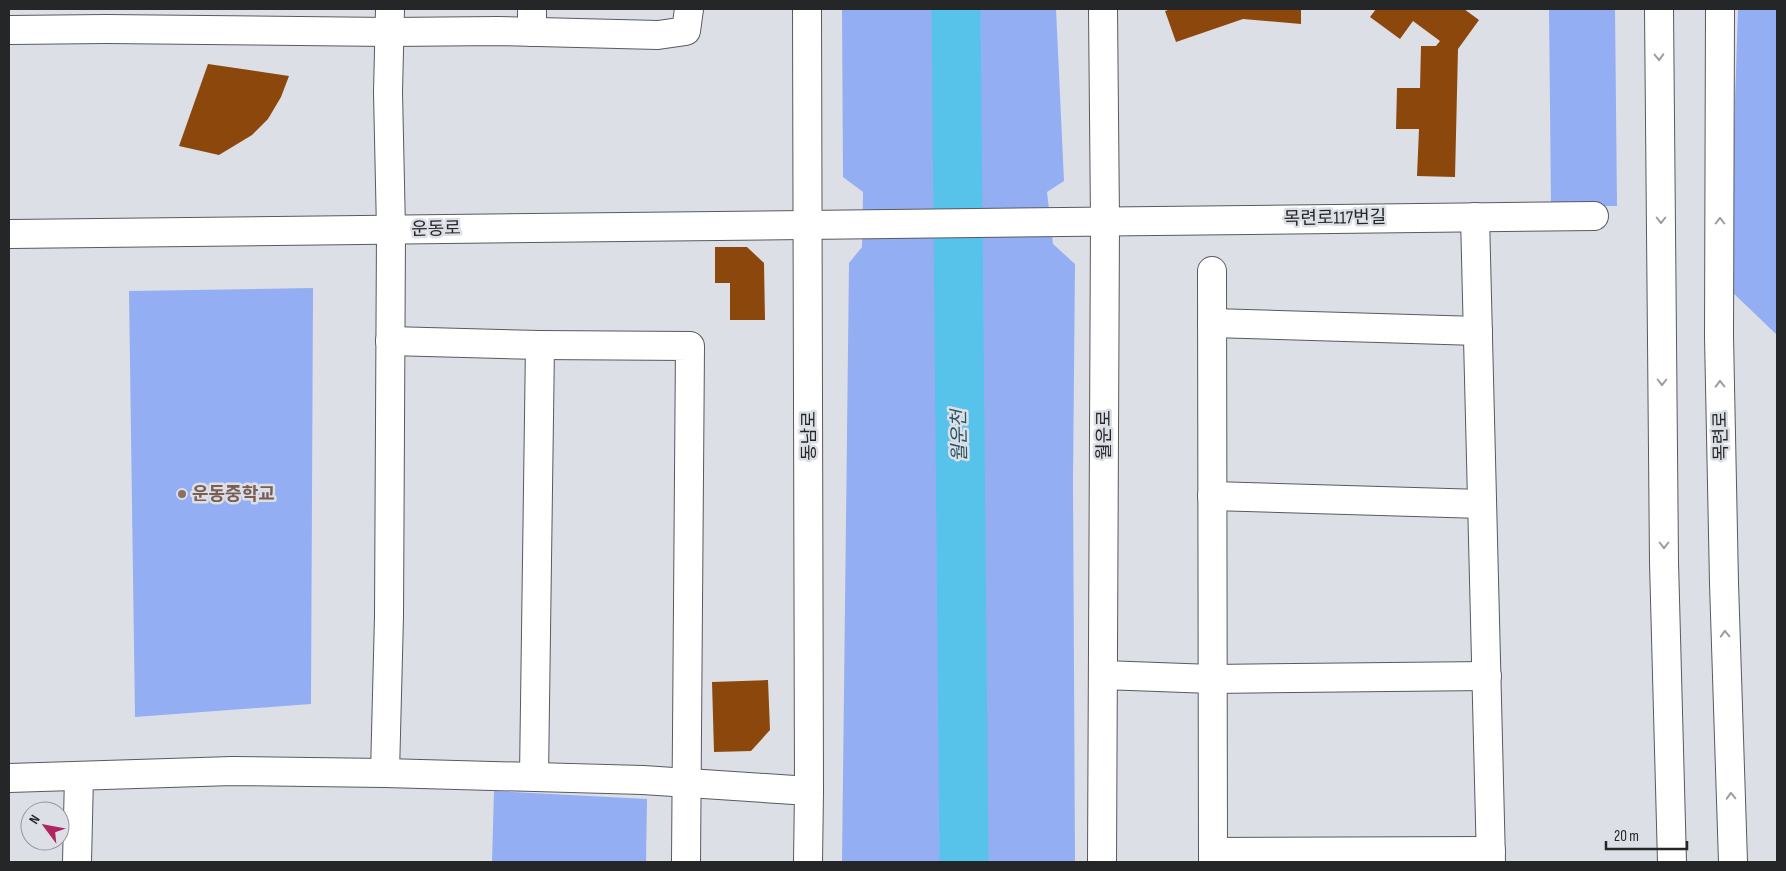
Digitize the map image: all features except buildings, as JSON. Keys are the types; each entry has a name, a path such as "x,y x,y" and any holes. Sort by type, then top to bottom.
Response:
{"street":[{"path":"9,30 116,29 390,20 532,20 658,35 686,31 689,9"},
{"name":"동남로","path":"807,9 810,791 808,862"},
{"name":"월운로","path":"1102,862 1105,221 1103,9"},
{"path":"1659,9 1664,562 1672,862"},
{"name":"목련로","path":"1720,9 1719,336 1724,583 1733,862"},
{"path":"385,773 389,607 391,230 388,92 390,20"},
{"name":"목련로117번길","path":"864,224 1594,216"},
{"path":"1212,271 1212,857 1491,856 1475,217"},
{"name":"운동로","path":"9,234 864,224"},
{"path":"1212,323 1478,331"},
{"path":"390,341 690,346 686,862"},
{"path":"534,776 540,345"},
{"path":"1212,496 1482,504"},
{"path":"1103,675 1212,679 1487,676"},
{"path":"9,778 232,771 385,773 534,776 810,791"},
{"path":"77,862 79,776"}],"shaded area":[{"path":"842,9 1056,9 1064,181 1047,192 1053,244 1075,264 1073,481 1075,862 842,862 849,263 862,247 863,192 843,177"},
{"path":"1549,9 1615,9 1617,206 1551,206"},
{"path":"1738,9 1777,9 1777,335 1729,289"},
{"path":"313,288 311,704 135,717 129,291"},
{"path":"494,791 647,799 646,862 492,862"}],"waterway":[{"name":"월운천","path":"956,9 964,862"}],"place":[{"name":"운동중학교","path":"182,494"}]}
